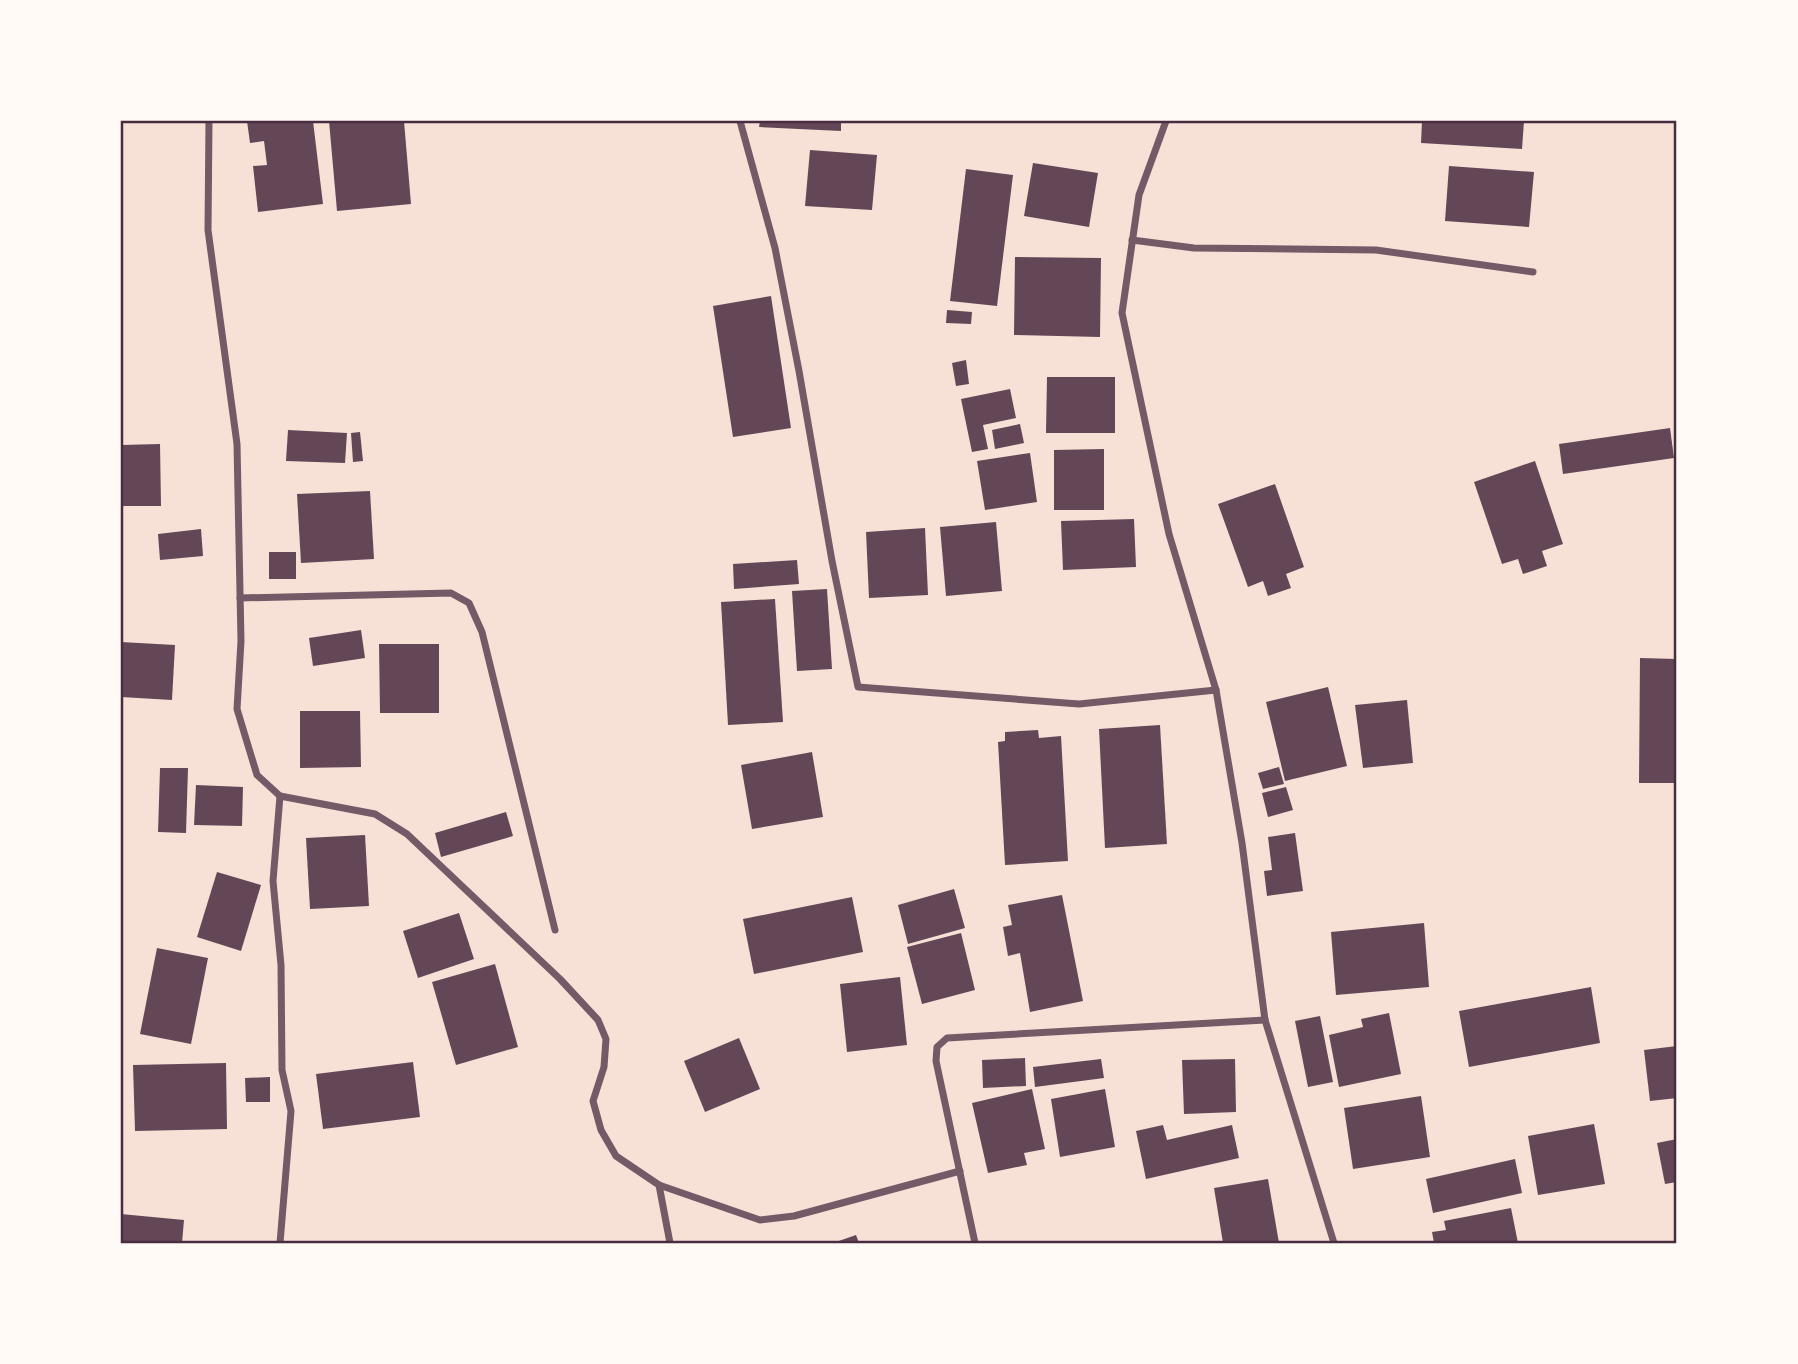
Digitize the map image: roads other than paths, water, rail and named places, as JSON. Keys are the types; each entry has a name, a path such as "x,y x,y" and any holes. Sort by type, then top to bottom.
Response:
{"street":[{"path":"209,121 208,230 237,444 241,641 237,709 257,775 280,796 375,814 407,834 560,979 598,1020 606,1039 604,1067 593,1101 601,1130 616,1156 659,1185 760,1220 794,1216 960,1171"},
{"path":"740,121 775,248 832,561 858,687 1079,704 1216,690"},
{"path":"1166,121 1139,195 1122,313 1169,534 1216,690 1242,843 1265,1020 1334,1243"},
{"path":"1132,240 1194,248 1376,250 1533,272"},
{"path":"240,598 451,593 468,603 482,632 555,930"},
{"path":"280,796 273,881 281,965 282,1070 291,1111 280,1243"},
{"path":"975,1243 936,1061 937,1048 947,1038 1265,1020"},
{"path":"659,1185 670,1243"}]}
